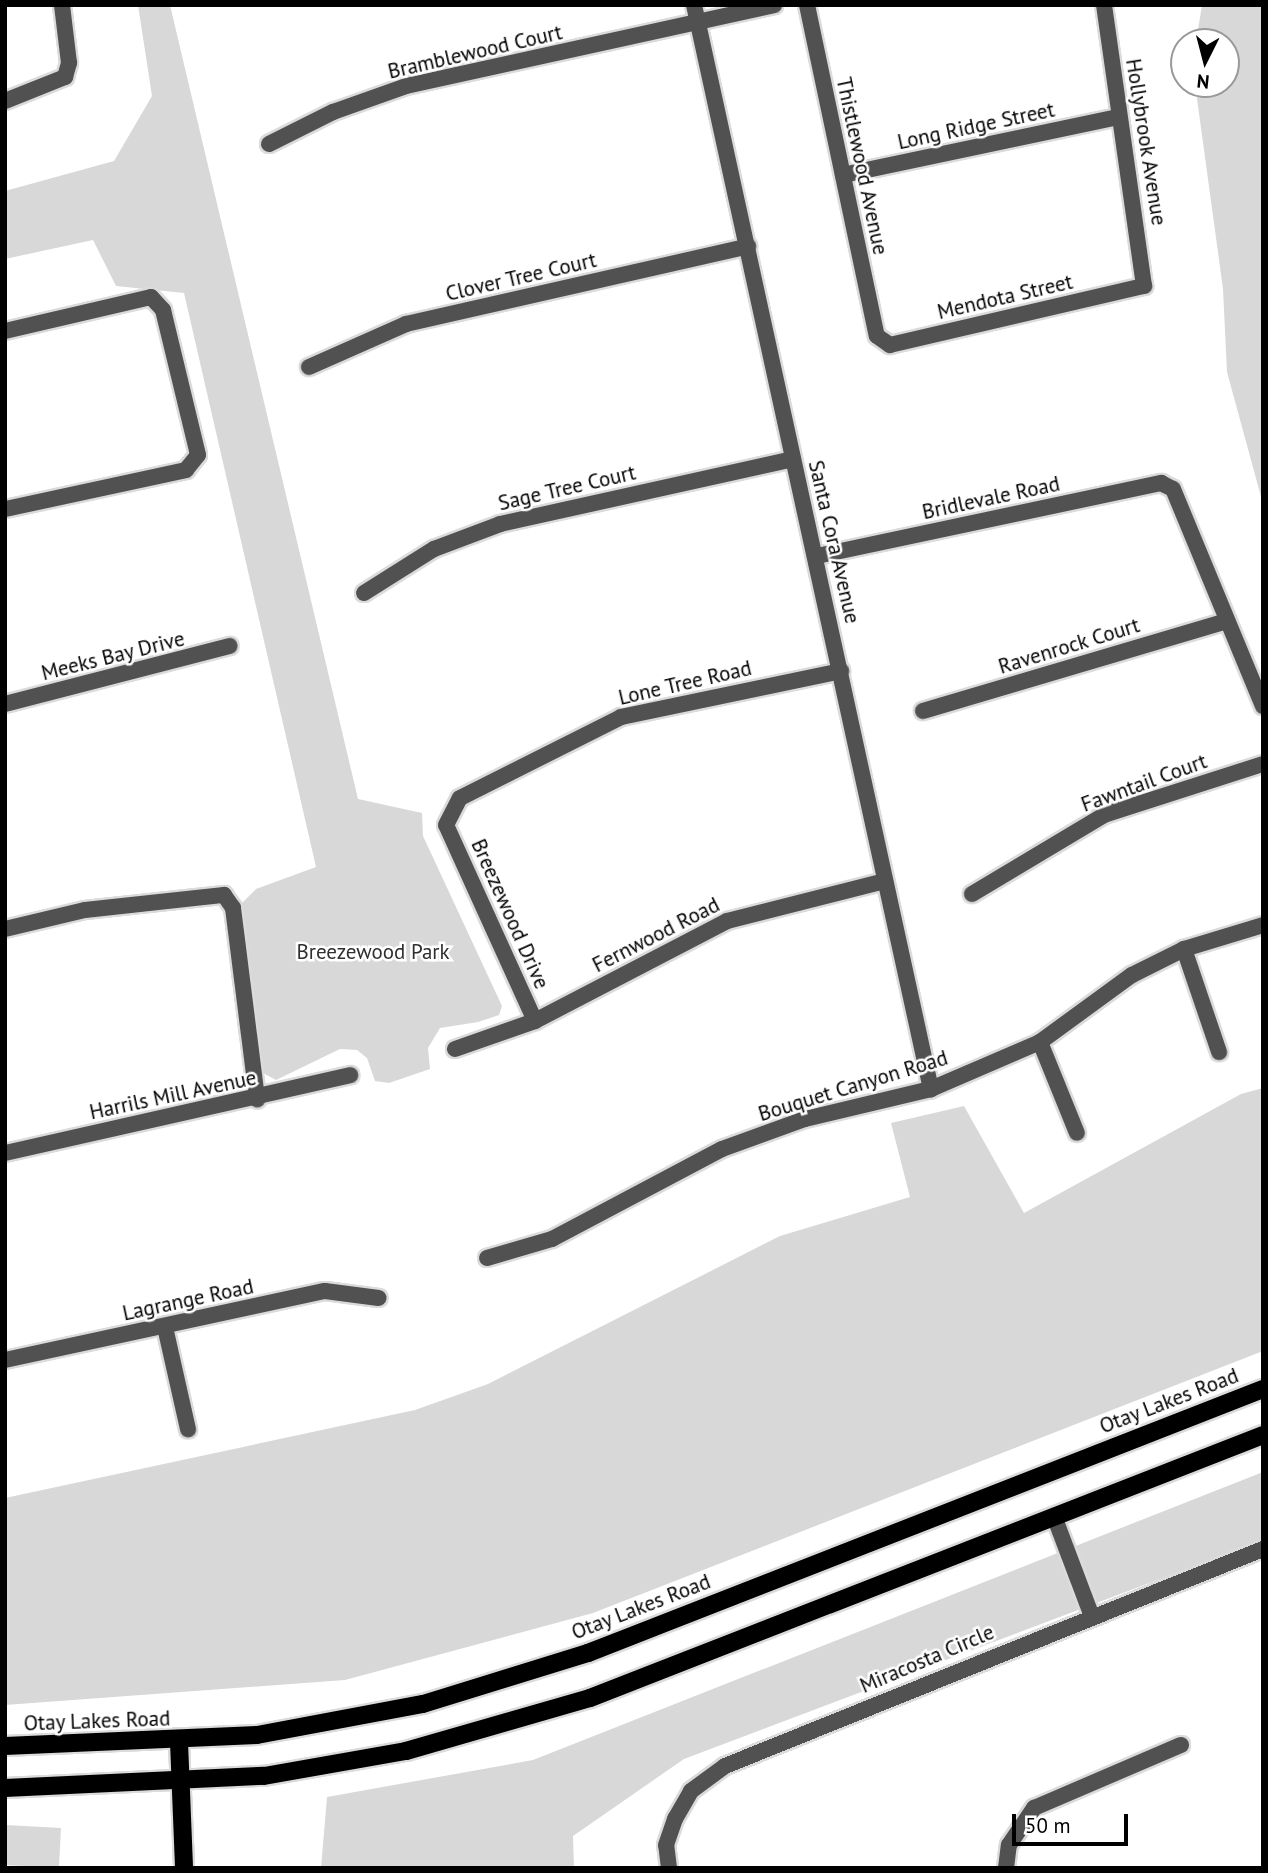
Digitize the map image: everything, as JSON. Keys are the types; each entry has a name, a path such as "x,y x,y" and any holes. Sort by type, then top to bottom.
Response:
{"main road":[{"name":"Otay Lakes Road","path":"5,1746 179,1742 375,1715 588,1653 1263,1389"},
{"path":"5,1788 182,1783 342,1765 590,1698 1263,1434"},
{"path":"179,1742 184,1868"}],"street":[{"path":"5,101 65,77 69,64 62,5"},
{"name":"Santa Cora Avenue","path":"694,5 793,459 817,556 931,1089"},
{"name":"Bramblewood Court","path":"269,144 333,112 406,86 774,5"},
{"name":"Thistlewood Avenue","path":"807,5 877,337"},
{"name":"Hollybrook Avenue","path":"1104,5 1118,117 1145,259 1144,286"},
{"name":"Long Ridge Street","path":"843,175 1118,117"},
{"name":"Clover Tree Court","path":"309,367 406,324 748,246"},
{"name":"Mendota Street","path":"877,337 890,345 1144,286"},
{"path":"5,331 151,298 163,310 198,455 186,470 5,509"},
{"name":"Sage Tree Court","path":"364,593 434,549 500,524 793,459"},
{"name":"Bridlevale Road","path":"817,556 1161,483 1173,489 1226,621"},
{"path":"1226,621 1263,706"},
{"name":"Ravenrock Court","path":"923,711 1226,621"},
{"name":"Meeks Bay Drive","path":"5,704 230,646"},
{"name":"Lone Tree Road","path":"446,825 460,798 621,717 841,671"},
{"name":"Fawntail Court","path":"972,894 1104,815 1263,764"},
{"name":"Breezewood Drive","path":"446,825 535,1021"},
{"name":"Fernwood Road","path":"455,1049 535,1021 727,921 885,881"},
{"path":"5,929 85,910 223,895 233,908 257,1099"},
{"name":"Bouquet Canyon Road","path":"487,1258 552,1239 722,1149 805,1119 931,1089 1040,1042 1132,975 1184,948 1263,925"},
{"path":"1184,948 1219,1052"},
{"path":"1040,1042 1077,1133"},
{"name":"Harrils Mill Avenue","path":"5,1153 257,1099 350,1075"},
{"name":"Lagrange Road","path":"5,1360 325,1292 379,1298"},
{"path":"164,1327 188,1429"},
{"path":"1054,1516 1091,1614"},
{"name":"Miracosta Circle","path":"669,1868 666,1844 675,1819 691,1791 725,1766 1091,1614 1263,1549"},
{"path":"1006,1868 1009,1845 1034,1808 1181,1745"}],"green space":[{"name":"Breezewood Park","path":"138,5 170,5 358,799 422,813 423,836 502,1006 499,1015 478,1022 440,1028 428,1048 430,1069 389,1083 375,1081 367,1058 357,1050 340,1049 276,1080 263,1073 242,903 256,889 316,867 184,293 116,286 93,240 5,259 5,191 114,161 152,96"},
{"path":"1202,5 1263,5 1263,504 1227,372 1223,289 1197,98 1240,98 1240,28 1198,28"},
{"path":"1263,1088 1263,1351 593,1613 345,1680 5,1705 5,1498 415,1410 488,1384 780,1236 910,1197 891,1123 964,1106 1024,1213 1241,1094"},
{"path":"1263,1472 1263,1540 684,1759 573,1836 574,1868 321,1868 327,1797 533,1760"},
{"path":"5,1825 61,1828 59,1868 5,1865"}]}
